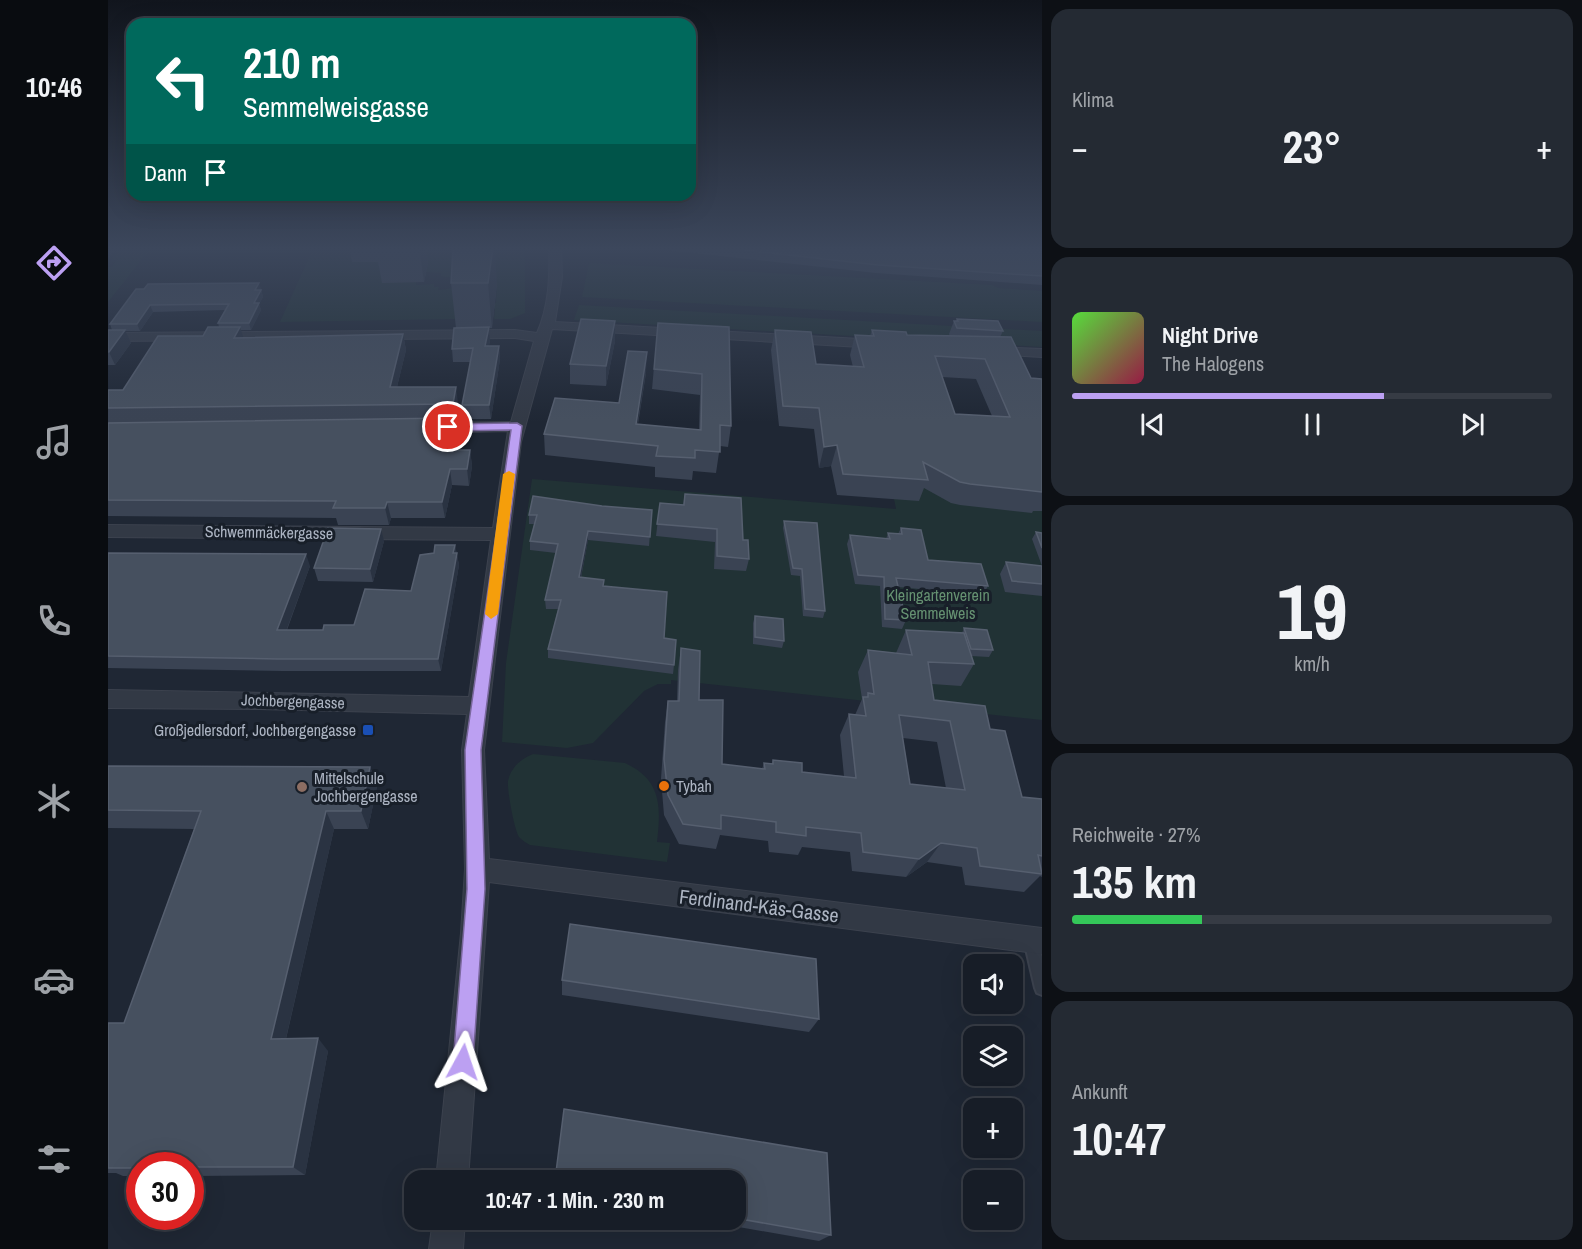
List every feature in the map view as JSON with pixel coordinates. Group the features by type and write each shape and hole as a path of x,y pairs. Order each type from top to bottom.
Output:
{"street":[{"path":"453,1170 474,933 477,869 473,750 517,426 545,332 550,305"},
{"path":"108,337 545,332 889,345"},
{"path":"981,350 1042,353"},
{"path":"412,428 517,426"},
{"name":"Schwemmäckergasse","path":"108,531 502,534"},
{"name":"Jochbergengasse","path":"108,699 259,700 479,706"},
{"name":"Ferdinand-Käs-Gasse","path":"477,869 1036,940"},
{"path":"446,1249 447,1230"}],"lane":[{"path":"1036,940 1042,988"}],"green space":[{"path":"288,305 460,305 457,319 280,322"},
{"path":"493,305 525,305 525,313 510,319 494,319 495,309 492,308"},
{"path":"579,305 584,305 1042,331 1042,347 574,320"},
{"path":"734,305 1042,305 1042,322"},
{"name":"Kleingartenverein Semmelweis","path":"877,412 1042,423 1042,720 671,680 671,684 658,684 644,691 593,743 567,748 502,742 506,663 532,479 896,509"},
{"path":"533,754 625,763 637,770 652,786 656,796 659,817 657,842 670,843 667,862 530,845 519,837 515,826 508,781 517,764"}],"building":[{"path":"124,305 150,305 137,324 110,324"},
{"path":"228,305 258,305 249,323 218,323"},
{"path":"581,319 615,321 606,366 570,364"},
{"path":"957,319 998,321 1003,331 957,328 954,321 958,321"},
{"path":"658,323 729,327 731,426 720,425 720,452 695,450 695,458 656,456 658,446 544,434 555,398 619,403 628,351 647,352 636,424 701,430 702,374 654,369"},
{"path":"208,327 240,327 234,338 403,334 390,387 456,387 453,404 108,408 108,390 123,390 158,336 203,336"},
{"path":"489,327 485,346 499,346 489,405 462,405 473,348 452,349 454,328"},
{"path":"108,330 125,330 109,352 108,352"},
{"path":"775,330 811,332 816,364 864,367 855,335 874,336 872,330 906,332 907,335 1011,337 1031,378 1042,379 1042,492 960,482 923,462 928,480 843,474 837,445 824,447 819,408 783,406","holes":["935,356 985,359 1010,417 955,414"]},
{"path":"450,418 443,450 470,450 467,469 450,469 442,502 387,502 385,508 333,508 336,501 108,500 108,423"},
{"path":"685,494 741,498 743,540 748,540 749,559 717,556 717,529 657,524 660,503 684,505"},
{"path":"533,496 602,506 652,510 650,537 588,531 579,577 604,580 603,586 667,592 664,638 676,640 674,665 548,649 561,600 545,600 558,544 530,541 537,515 529,515"},
{"path":"784,521 817,523 825,611 805,609 802,569 793,568"},
{"path":"328,528 381,529 370,569 314,568"},
{"path":"901,528 921,530 928,560 981,564 988,586 896,578 906,620 885,619 884,577 858,575 850,535 890,539 888,533 902,534"},
{"path":"1036,532 1042,533 1042,548"},
{"path":"435,545 455,545 453,553 457,553 438,659 108,656 108,553 306,554 277,630 323,630 324,625 354,625 365,589 411,591 420,555 434,553"},
{"path":"1006,562 1042,566 1042,584 1012,581"},
{"path":"755,616 783,619 784,641 755,637"},
{"path":"964,628 987,630 993,650 971,649"},
{"path":"906,630 964,633 974,664 928,662 934,700 985,706 990,729 1005,731 1022,797 1042,799 1042,856 1038,855 1042,874 980,866 977,848 941,843 919,859 863,852 861,833 806,827 806,836 776,832 776,822 721,815 721,829 683,824 668,795 664,759 668,701 679,701 681,648 700,651 699,700 723,700 722,764 765,769 764,763 773,764 773,760 802,763 802,772 856,778 849,714 866,716 863,697 868,697 868,693 874,694 868,650 912,655","holes":["899,715 950,721 965,790 910,784"]},
{"path":"108,766 370,767 361,811 326,811 271,1039 318,1038 293,1167 204,1167 204,1152 126,1152 126,1168 108,1168 108,1023 124,1023 201,811 108,810"},
{"path":"570,924 816,959 819,1019 562,980"},
{"path":"564,1109 827,1153 831,1235 746,1220 746,1170 556,1170"}],"slow traffic":[{"path":"491,614 509,474"}],"place":[{"name":"Großjedlersdorf, Jochbergengasse","path":"368,730"},
{"name":"Tybah","path":"664,786"},
{"name":"Mittelschule Jochbergengasse","path":"302,787"}],"route":[{"path":"448,427 517,426 513,442 473,750 477,869 463,1062"}]}
